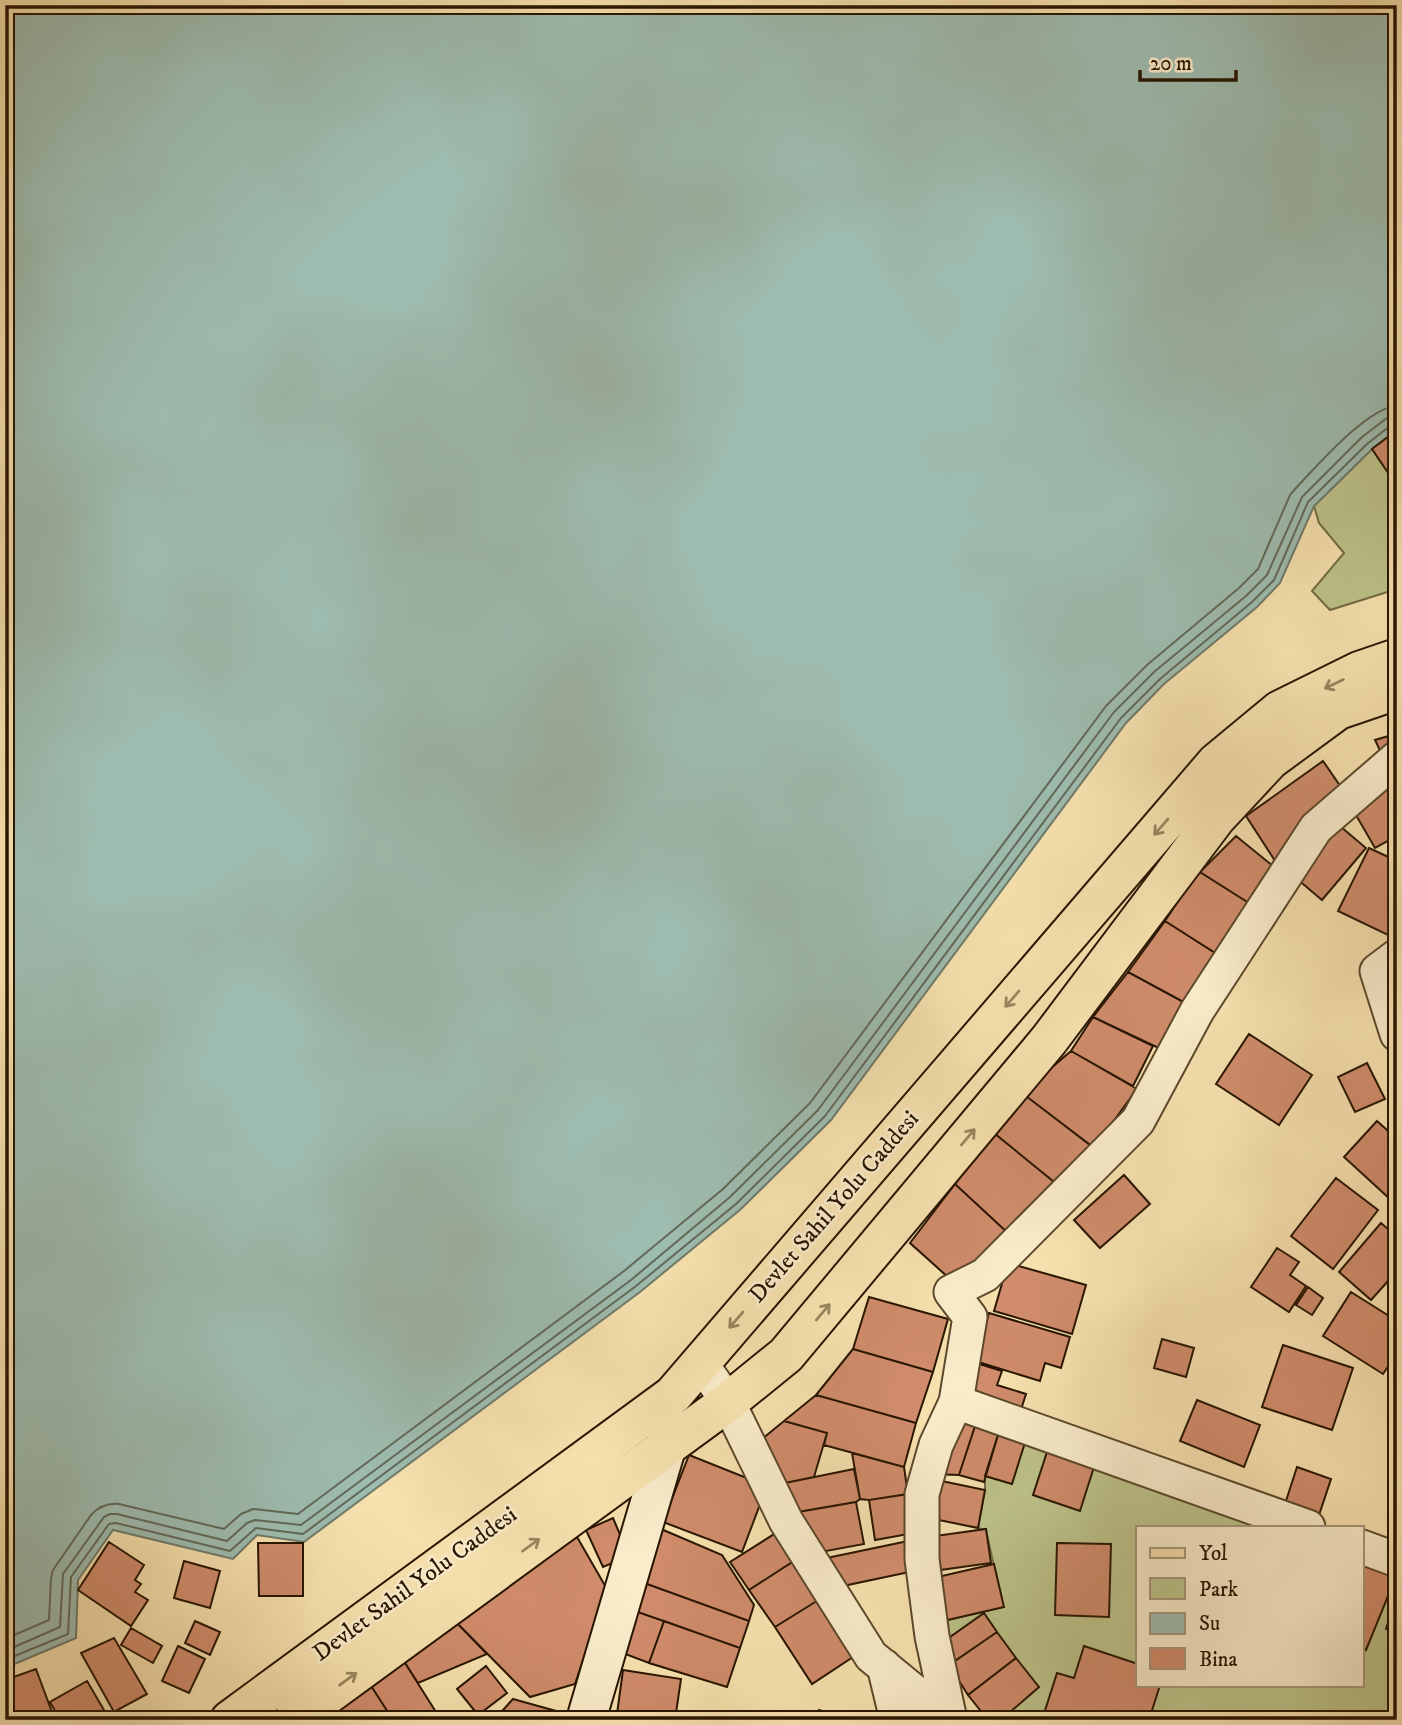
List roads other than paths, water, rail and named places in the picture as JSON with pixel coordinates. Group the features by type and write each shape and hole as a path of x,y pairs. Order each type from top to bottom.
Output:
{"main road":[{"name":"Devlet Sahil Yolu Caddesi","path":"230,1720 673,1395 1216,763 1280,710 1359,671 1397,658"},
{"name":"Devlet Sahil Yolu Caddesi","path":"293,1720 728,1402 786,1355 1049,1040 1216,818 1270,760 1338,710 1397,690"}],"street":[{"path":"950,1720 932,1636 922,1559 922,1494 936,1446 956,1402 970,1317 951,1292 985,1275 1138,1121 1197,1011 1317,828 1397,758"},
{"path":"1397,956 1377,971 1397,1034"},
{"path":"700,1362 728,1402 786,1521 872,1656 950,1720"},
{"path":"586,1720 667,1445 673,1395"},
{"path":"956,1402 1305,1526"},
{"path":"1364,1548 1397,1560"},
{"path":"884,1666 897,1720"}],"water":[{"path":"5,5 1397,5 1397,430 1372,449 1314,506 1280,583 1257,607 1164,684 1126,723 831,1120 741,1209 640,1292 304,1542 257,1535 233,1559 113,1530 78,1580 76,1638 5,1668"}]}
